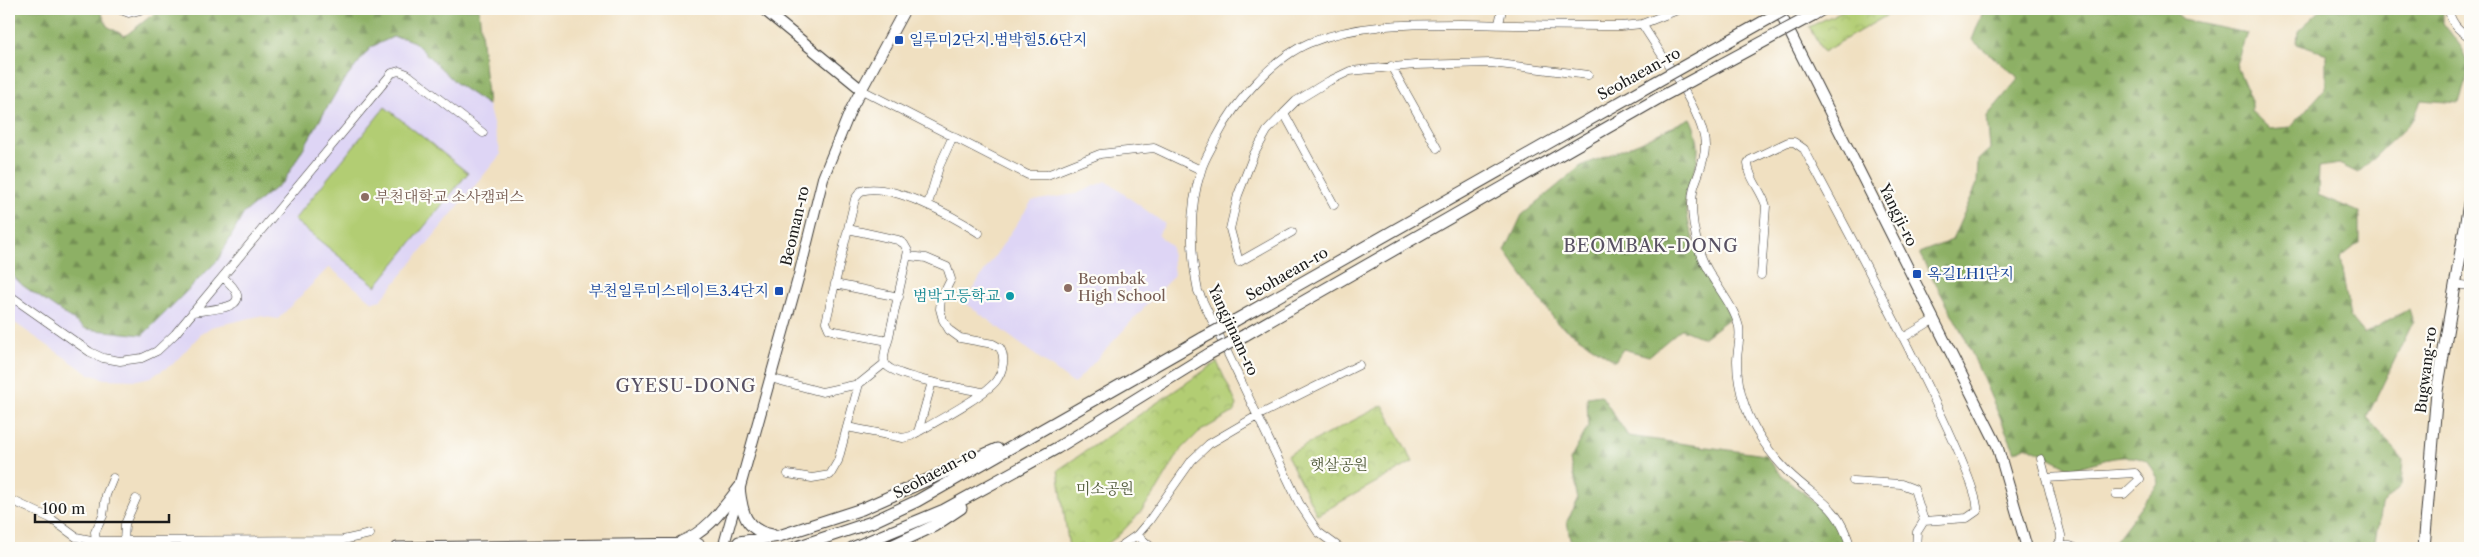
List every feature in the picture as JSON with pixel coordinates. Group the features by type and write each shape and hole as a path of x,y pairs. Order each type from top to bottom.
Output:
{"main road":[{"name":"Seohaean-ro","path":"794,548 872,522 917,501 1786,9"},
{"name":"Seohaean-ro","path":"852,548 944,510 1057,448 1209,354 1660,98 1823,9"},
{"name":"Bugwang-ro","path":"2424,548 2437,391 2470,198"},
{"path":"734,548 739,542 779,536 862,509 1046,427"},
{"path":"887,548 934,526 1057,448"},
{"path":"739,488 744,514 753,528 779,536"},
{"path":"676,544 703,530 739,488"},
{"path":"397,548 676,544 698,544 702,548"}],"street":[{"path":"118,9 129,13 144,9"},
{"path":"763,9 862,90 1028,175 1047,175 1100,154 1154,148 1201,170"},
{"name":"Beoman-ro","path":"723,548 799,275 818,193 835,145 905,9"},
{"path":"1499,24 1502,9"},
{"name":"Yangjinam-ro","path":"1340,548 1318,532 1309,519 1257,416 1198,291 1191,260 1192,217 1201,170 1223,125 1252,88 1276,64 1307,44 1344,32 1417,23 1550,26 1642,24 1680,9"},
{"name":"Yangji-ro","path":"1778,9 1997,445 2027,548"},
{"path":"2449,9 2452,21 2457,28 2470,37"},
{"path":"1642,24 1694,109 1703,133 1706,146 1694,188 1692,204 1695,230 1700,253 1736,317 1739,330 1737,361 1745,405 1753,424 1788,472 1834,511 1845,530 1851,548"},
{"path":"1292,232 1239,262 1230,229 1238,195 1254,154 1267,131 1296,101 1350,71 1391,66 1491,63 1588,75"},
{"path":"1391,66 1437,148"},
{"path":"9,295 90,352 103,358 120,361 142,358 157,351 169,341 392,73 399,71 407,74 483,133"},
{"path":"1284,113 1334,205"},
{"path":"928,204 939,167 953,136"},
{"path":"1760,275 1766,206 1763,195 1748,170 1748,164 1750,160 1788,142 1794,142 1804,149 1903,338 1957,451 1977,500 1977,511 1973,516 1924,522 1917,532 1916,548"},
{"path":"888,341 829,328 826,322 855,199 866,190 878,190 928,204 953,216 979,233"},
{"path":"770,378 822,392 859,384 885,363 888,341 908,256 904,244 898,240 848,228"},
{"path":"848,427 904,438 918,432 982,392 996,380 1001,372 1003,353 993,344 955,336 943,320 940,309 941,299 951,279 947,267 926,258 908,256"},
{"path":"193,312 229,306 235,302 238,298 237,290 223,277"},
{"path":"835,284 899,298"},
{"path":"2454,284 2470,286"},
{"path":"1903,338 1933,320"},
{"path":"885,363 901,373 932,382 982,392"},
{"path":"1118,548 1137,535 1157,512 1198,453 1222,436 1257,416 1359,365"},
{"path":"918,432 932,382"},
{"path":"788,474 812,478 830,475 838,461 859,384"},
{"path":"2041,459 2061,535 2057,547 2070,546 2075,548"},
{"path":"2046,478 2135,473 2140,479 2124,494 2116,494"},
{"path":"98,545 96,532 103,516 106,495 113,478"},
{"path":"1853,482 1908,486 1917,494 1924,522"},
{"path":"9,499 50,518 76,537 98,545 124,542 344,540 370,534"},
{"path":"124,542 125,524 136,499"},
{"path":"1137,535 1152,548"}],"shaded area":[{"name":"부천대학교 소사캠퍼스","path":"393,37 404,38 414,42 457,84 488,105 501,154 381,300 373,302 329,267 278,319 259,316 211,327 201,334 173,364 151,377 137,380 105,379 89,374 9,319 9,272 22,285 86,329 237,223 244,213 284,181 340,86 359,60 371,47"},
{"name":"Beombak High School","path":"1106,181 1165,224 1158,235 1171,246 1174,275 1074,384 964,302 1032,201 1076,194"}],"green space":[{"path":"9,9 100,9 107,26 125,36 160,9 479,9 488,105 457,84 414,42 404,38 393,37 371,47 340,86 284,181 244,213 218,260 143,335 86,329 22,285 9,272"},
{"path":"1846,9 1898,9 1823,52 1809,27"},
{"path":"1984,9 2170,9 2183,20 2247,33 2236,64 2251,99 2251,111 2270,129 2290,127 2326,88 2326,54 2297,44 2298,31 2322,9 2443,9 2443,23 2462,48 2470,67 2459,103 2421,100 2414,119 2358,173 2339,164 2319,167 2318,195 2359,212 2359,243 2340,258 2350,317 2364,334 2409,309 2413,322 2367,417 2403,460 2401,485 2381,506 2374,548 2110,548 2159,483 2151,466 2141,459 2125,457 2072,469 2027,446 2015,452 1966,340 1919,253 1952,240 1977,184 1978,160 1990,149 1987,116 2019,78 1972,40"},
{"path":"385,107 468,173 376,286 294,220"},
{"path":"1690,118 1698,141 1698,156 1685,194 1687,215 1702,260 1731,317 1703,338 1681,329 1649,356 1623,349 1615,361 1557,323 1505,251 1522,215 1581,166 1641,142"},
{"name":"미소공원","path":"1217,362 1237,405 1234,412 1199,432 1180,451 1157,490 1139,514 1118,536 1102,548 1069,548 1058,470"},
{"path":"1601,395 1628,436 1765,455 1780,474 1829,516 1842,537 1845,548 1578,548 1570,539 1567,521 1578,500 1570,460 1588,427 1587,397"},
{"name":"햇살공원","path":"1383,405 1413,462 1317,515 1287,455"}],"place":[{"name":"일루미2단지.범박힐5.6단지","path":"899,40"},
{"name":"부천대학교 소사캠퍼스","path":"365,197"},
{"name":"옥길LH1단지","path":"1917,274"},
{"name":"Beombak High School","path":"1068,288"},
{"name":"부천일루미스테이트3.4단지","path":"779,291"},
{"name":"범박고등학교","path":"1010,296"}],"district":[{"name":"BEOMBAK-DONG","path":"1651,246"},
{"name":"GYESU-DONG","path":"686,386"}]}
